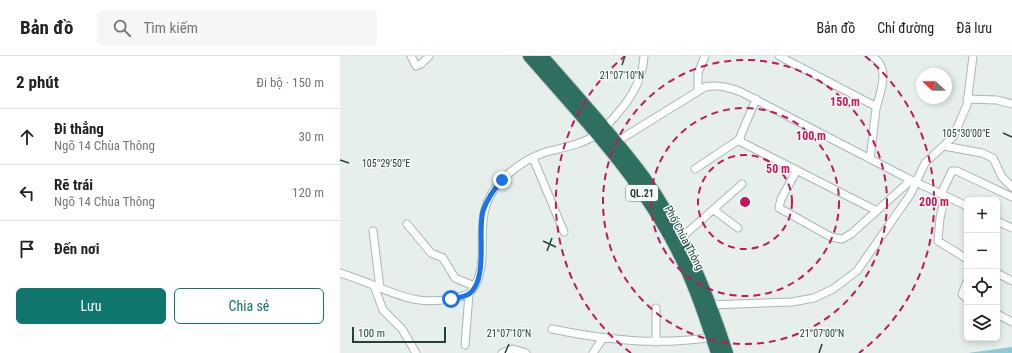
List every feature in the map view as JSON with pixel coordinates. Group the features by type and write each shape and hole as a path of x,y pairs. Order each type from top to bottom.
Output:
{"highway":[{"name":"Phố Chùa Thông","path":"529,56 601,131 616,142 644,178 676,248 707,305 712,337 717,353"},
{"name":"Phố Chùa Thông","path":"542,56 601,131 681,238 727,353"}],"street":[{"path":"411,56 416,66 421,64 430,56"},
{"path":"465,345 469,294 474,286 481,264 483,247 482,221 487,200 502,180 514,169 546,152 572,146 601,131 634,94 640,79 644,56"},
{"path":"698,91 698,72 705,56"},
{"path":"779,56 872,104 876,109"},
{"path":"870,159 876,109 883,75 880,62 872,56"},
{"path":"797,170 781,199 779,208 831,237 842,239 847,237 913,181 925,163 953,137 960,123 967,99 973,56"},
{"path":"616,142 698,91 713,85 728,87 913,181 964,205"},
{"path":"967,99 997,100 1012,104"},
{"path":"695,169 740,139 756,100"},
{"path":"740,139 745,144 877,211"},
{"path":"944,146 982,153 993,158 1002,177 1012,187"},
{"path":"534,158 564,232"},
{"path":"964,257 938,241 943,195 952,171 957,170 1012,197"},
{"path":"707,305 792,302 814,298 833,289 857,271 910,195 913,181"},
{"path":"681,238 742,184"},
{"path":"714,210 738,228"},
{"path":"1000,222 1012,228"},
{"path":"407,224 431,253 443,258 451,274 455,278 474,286"},
{"path":"373,231 377,287 383,310 402,329 416,353"},
{"path":"340,273 413,300 438,302 469,294"},
{"path":"1000,275 1012,281"},
{"path":"656,308 656,342"},
{"path":"1000,316 1012,322"},
{"path":"552,329 603,338 667,343 712,337"},
{"path":"593,353 603,338"},
{"path":"502,353 513,350 526,353"}],"water":[{"path":"1012,347 1012,353 968,353"}],"route":[{"path":"451,299 469,294 479,275 483,247 483,211 487,200 502,180"}]}
